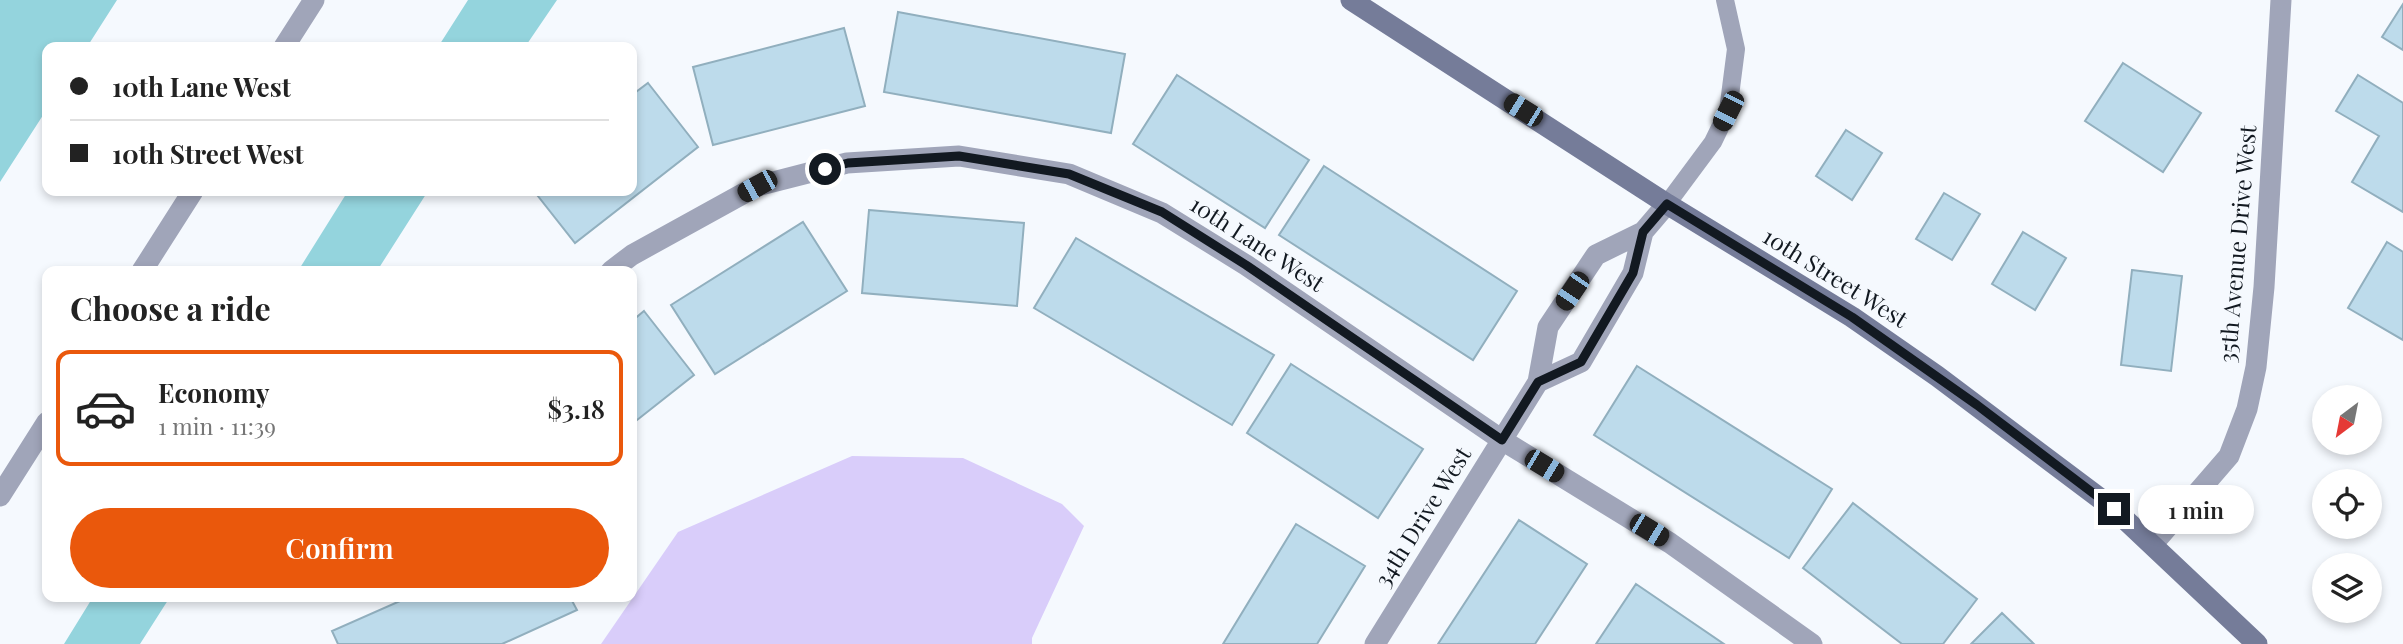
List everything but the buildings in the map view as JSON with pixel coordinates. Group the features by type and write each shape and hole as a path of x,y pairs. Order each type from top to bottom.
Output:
{"street":[{"path":"287,42 314,0"},
{"name":"10th Street West","path":"1351,0 1667,204 1852,317 1937,376 2114,509 2257,644"},
{"name":"35th Avenue Drive West","path":"2153,544 2229,456 2247,409 2256,367 2264,287 2281,0"},
{"name":"10th Lane West","path":"618,266 632,255 757,186 848,163 959,156 1069,174 1162,212 1246,265 1502,440 1670,543 1812,644"},
{"path":"145,266 190,196"},
{"name":"34th Drive West","path":"1375,644 1538,382 1548,327 1596,255 1643,232 1667,204"},
{"name":"34th Drive West","path":"1538,382 1581,362 1633,273 1643,232"},
{"path":"0,496 42,430"}],"lane":[{"path":"1667,204 1713,142 1728,111 1736,49 1725,0"}],"shaded area":[{"path":"852,456 963,458 1062,504 1084,526 1032,638 1032,644 601,644 630,602 637,602 637,592 678,532"}],"water":[{"path":"0,0 117,0 90,42 42,42 42,117 0,182"},
{"path":"468,0 557,0 528,42 441,42"},
{"path":"345,196 425,196 380,266 301,266"},
{"path":"90,602 167,602 140,644 64,644"}],"route":[{"path":"825,169 848,163 959,156 1069,174 1162,212 1246,265 1502,440 1538,382 1581,362 1633,273 1643,232 1667,204 1852,317 1977,405 2114,509"}]}
